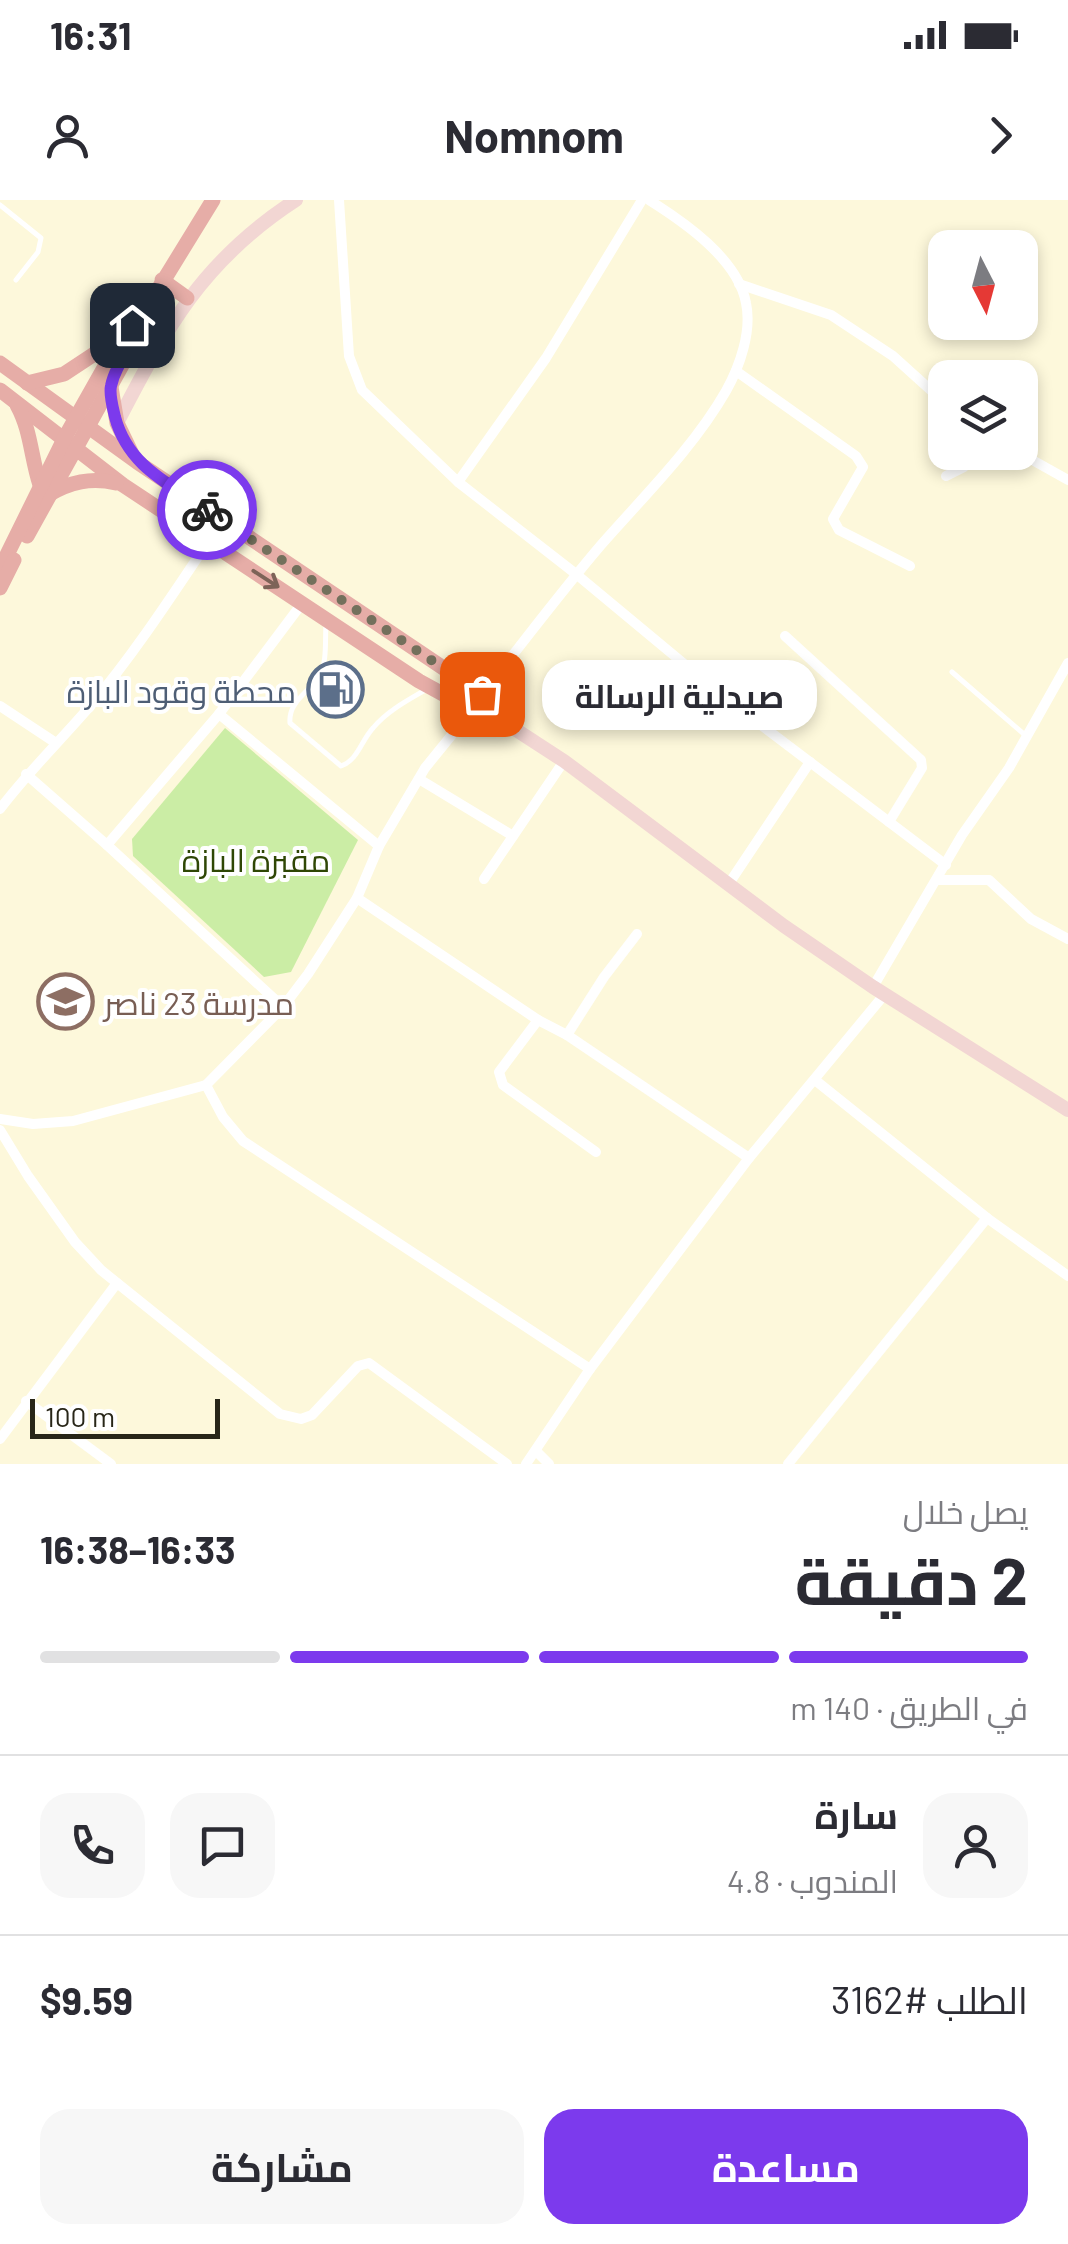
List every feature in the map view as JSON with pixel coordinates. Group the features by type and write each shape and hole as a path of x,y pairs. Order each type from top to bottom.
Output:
{"main road":[{"path":"81,422 111,385 162,280 213,200"},
{"path":"117,424 187,298 223,256 296,200"},
{"path":"162,280 187,298"},
{"path":"26,383 64,374 123,336 144,314"},
{"path":"0,588 44,490 123,336"},
{"path":"0,363 318,585 478,704 564,761 784,926 878,991 1068,1110"},
{"path":"111,385 117,424 138,462"},
{"path":"0,390 123,485 430,688 478,704"},
{"path":"15,402 28,430 32,462 44,490"},
{"path":"0,568 5,546 44,490 92,480 123,485"},
{"path":"303,602 318,585"}],"street":[{"path":"339,200 349,356 362,390 458,482 724,697 946,865"},
{"path":"0,1120 33,1124 73,1121 206,1085 284,1007 357,898 379,846 446,739 478,704 576,574 684,450 724,394 736,371 747,324 746,301 739,284 706,240 645,200 546,358 458,482"},
{"path":"739,284 831,315 893,356 928,388"},
{"path":"736,371 856,456 864,468 834,519 839,530 910,566"},
{"path":"1038,463 1068,480"},
{"path":"946,476 958,470"},
{"path":"0,809 138,645 208,542"},
{"path":"107,845 219,714 303,602"},
{"path":"785,636 921,760 922,768 889,822"},
{"path":"526,1464 590,1369 749,1158 815,1080 878,991 946,865 1027,737 1068,663"},
{"path":"0,706 56,743"},
{"path":"219,714 379,846"},
{"path":"484,879 564,761"},
{"path":"730,882 810,762"},
{"path":"26,774 284,1007"},
{"path":"419,778 514,836"},
{"path":"938,880 989,880 1031,919 1068,939"},
{"path":"357,898 446,962 568,1036 749,1158"},
{"path":"568,1036 604,977 637,934"},
{"path":"538,1020 504,1063 500,1078 510,1091 596,1152"},
{"path":"815,1080 987,1218 1068,1276"},
{"path":"206,1085 223,1117 243,1141 263,1156 590,1369"},
{"path":"0,1130 76,1242 117,1284 280,1414 302,1420 312,1416 358,1366 369,1363 507,1464"},
{"path":"788,1464 987,1218"},
{"path":"0,1439 117,1284"},
{"path":"26,1401 112,1464"},
{"path":"536,1451 549,1464"}],"lane":[{"path":"0,205 42,238 38,252 16,280"},
{"path":"326,618 322,673 289,714 290,723 332,761 341,766 350,762 372,729 394,709 430,688"},
{"path":"952,672 1027,737"}],"green space":[{"name":"مقبرة البازة","path":"225,728 358,840 291,972 264,977 133,856 132,839"}],"way so far":[{"path":"207,510 482,694"}],"place":[{"name":"محطة وقود البازة","path":"335,690"},
{"name":"صيدلية الرسالة","path":"482,694"},
{"name":"مدرسة 23 ناصر","path":"65,1002"}],"route":[{"path":"132,325 144,314 140,330 111,385 122,437 138,462 207,510"}]}
